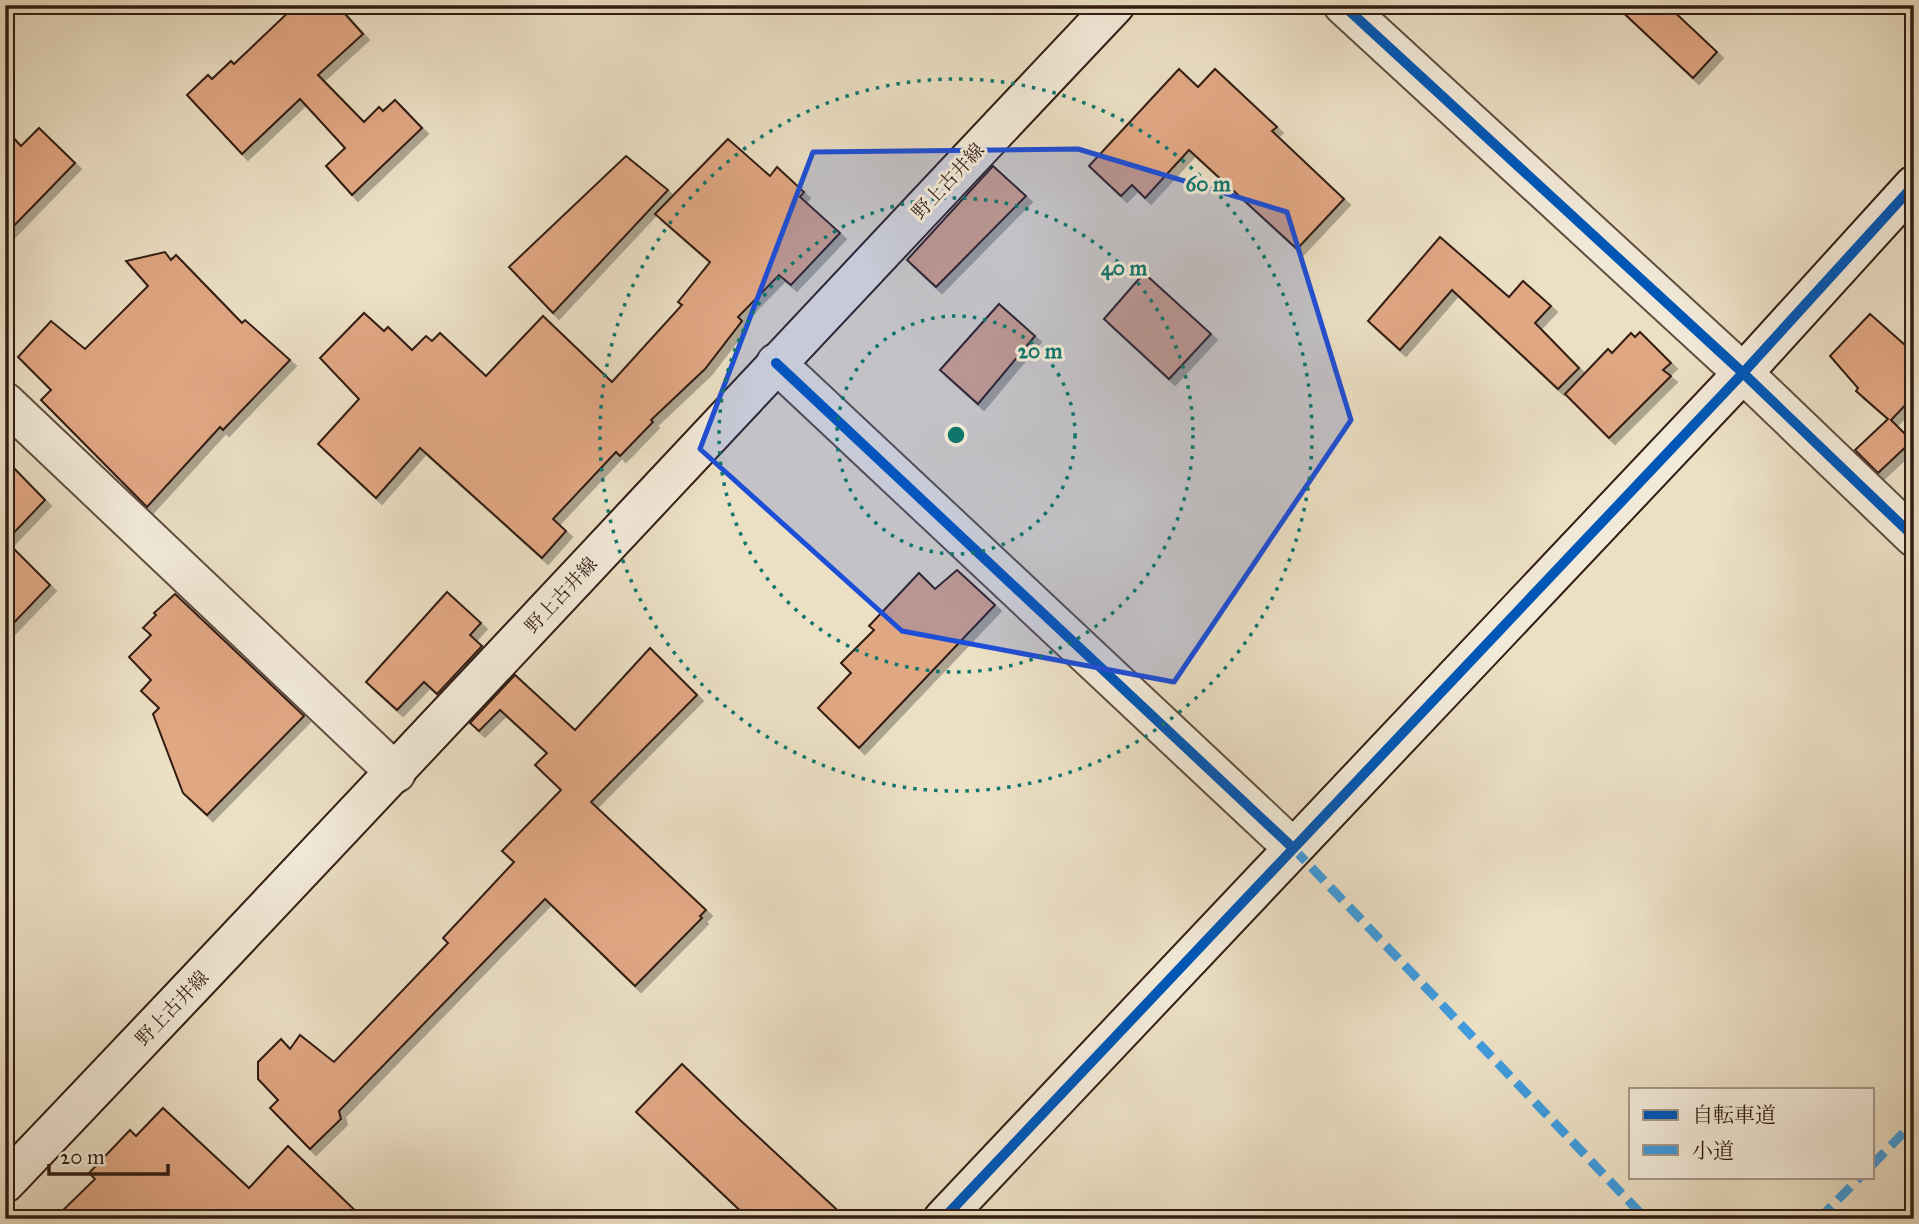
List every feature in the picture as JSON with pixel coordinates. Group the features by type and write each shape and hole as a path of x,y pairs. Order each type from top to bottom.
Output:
{"street":[{"name":"野上古井線","path":"5,1183 396,773 776,363 1115,5"},
{"path":"1343,5 1743,373 1914,537"},
{"path":"943,1219 1743,373 1914,185"},
{"path":"776,363 1293,848"},
{"path":"5,402 396,773"}],"highlighted area":[{"path":"1078,149 1287,212 1351,420 1174,682 902,631 700,449 813,152"}],"building":[{"path":"296,5 337,5 363,34 318,75 364,122 379,107 383,111 395,100 422,128 352,195 326,166 345,148 300,99 242,154 187,95 208,75 212,79 231,61 234,64"},
{"path":"1615,5 1667,5 1717,52 1693,78"},
{"path":"1179,69 1198,87 1215,69 1277,127 1272,131 1344,199 1297,249 1189,150 1145,198 1132,185 1121,196 1089,166"},
{"path":"39,128 75,163 5,235 5,129 21,146"},
{"path":"728,139 770,176 777,167 804,192 800,197 840,233 791,285 779,275 738,317 742,321 705,369 651,420 653,422 620,456 616,452 553,519 566,531 542,558 420,448 376,498 318,444 359,399 320,358 364,313 384,331 388,327 412,350 426,336 432,341 440,333 486,376 543,316 612,382 682,305 678,302 710,262 655,214"},
{"path":"626,156 668,190 553,313 509,267"},
{"path":"993,166 1026,196 936,287 907,260"},
{"path":"1440,237 1509,297 1523,281 1551,306 1535,323 1579,368 1558,389 1452,290 1400,350 1368,321"},
{"path":"165,252 171,260 176,255 242,323 245,320 290,360 223,430 220,427 147,507 41,400 51,390 18,357 51,321 85,349 148,286 126,261"},
{"path":"1144,273 1211,334 1169,379 1104,319"},
{"path":"999,304 1035,336 978,404 940,370"},
{"path":"1870,314 1914,353 1914,396 1891,420 1912,441 1878,473 1855,450 1888,419 1856,391 1858,388 1830,356"},
{"path":"1640,332 1671,363 1663,370 1671,376 1609,438 1565,394 1608,349 1612,353 1631,333 1635,337"},
{"path":"5,459 45,500 6,541 50,585 5,632"},
{"path":"957,570 995,605 859,748 818,708 851,673 841,663 874,630 869,626 919,573 935,589"},
{"path":"447,592 481,623 470,635 482,646 437,694 424,682 397,710 366,682"},
{"path":"175,594 304,716 207,815 183,793 153,714 159,708 141,691 151,680 129,657 151,635 143,628 156,615 154,613"},
{"path":"650,648 697,695 591,802 706,910 700,916 702,918 635,986 545,899 339,1111 341,1119 310,1149 270,1108 278,1100 258,1079 258,1062 281,1039 290,1049 300,1035 334,1062 448,943 443,938 514,862 502,851 561,790 535,765 547,753 500,710 479,731 470,723 515,675 575,730"},
{"path":"682,1064 847,1219 749,1219 636,1112"},
{"path":"163,1108 249,1188 288,1146 364,1219 54,1219 95,1179 89,1173 130,1130 136,1136"}],"marked path":[{"path":"1293,848 1646,1219"},
{"path":"1874,1163 1914,1122"},
{"path":"1819,1219 1859,1178"}],"cycle path":[{"path":"1343,5 1743,373 1914,537"},
{"path":"943,1219 1743,373 1914,185"},
{"path":"776,363 1293,848"}]}
